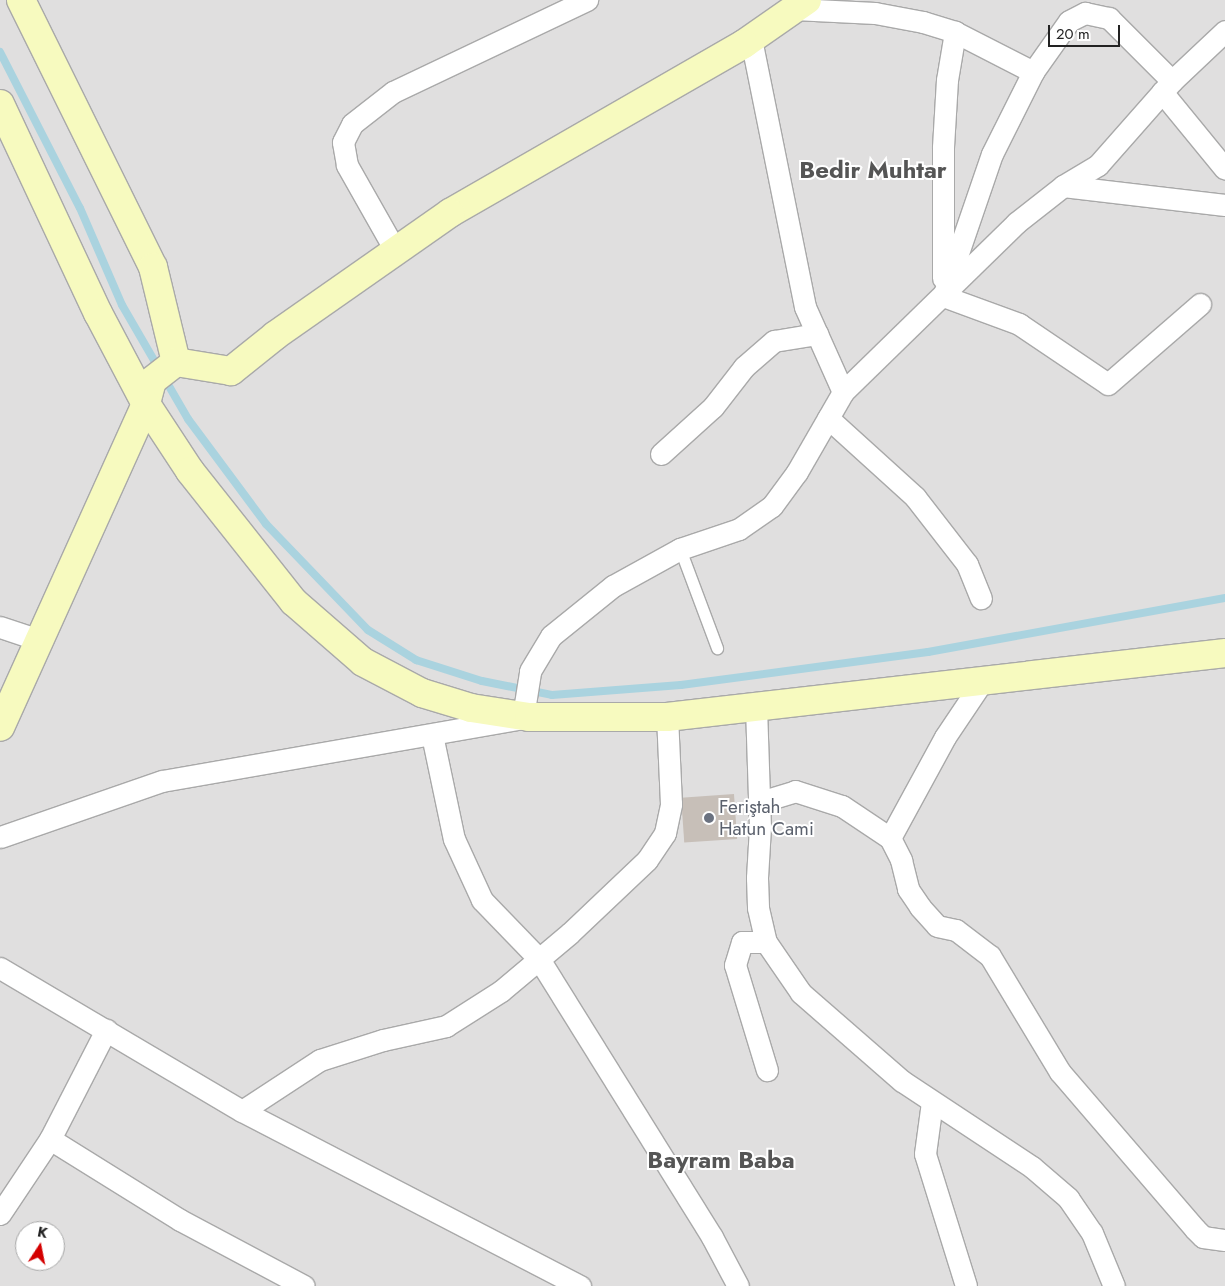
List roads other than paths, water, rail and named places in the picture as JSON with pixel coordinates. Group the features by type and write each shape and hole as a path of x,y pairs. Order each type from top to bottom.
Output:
{"street":[{"path":"22,0 153,267 176,362"},
{"path":"395,250 347,165 343,142 352,124 393,92 587,0"},
{"path":"176,362 231,370 395,250 450,213 751,39 801,4 875,13 955,32 1033,72"},
{"path":"944,296 992,154 1033,72 1069,21 1085,14 1109,18 1167,87 1225,169"},
{"path":"527,711 530,671 551,636 613,586 680,549 739,529 772,506 797,472 843,392 944,296 1016,223 1063,186 1098,165 1167,87 1225,31"},
{"path":"944,296 943,147 946,80 955,32"},
{"path":"751,39 805,307 843,392"},
{"path":"0,104 98,313 149,392 190,471 294,602 363,662 422,693 472,708 667,717 1225,653"},
{"path":"1063,186 1225,205"},
{"path":"944,296 1019,324 1108,384 1200,304"},
{"path":"661,454 713,406 744,367 774,341 817,334"},
{"path":"0,727 149,392 176,362"},
{"path":"828,418 915,497 967,564 981,598"},
{"path":"0,627 39,640"},
{"path":"890,838 945,737 982,682"},
{"path":"756,707 760,802 757,878 758,908 766,942 801,993 902,1082 1032,1167 1068,1198 1092,1233 1114,1286"},
{"path":"0,837 162,781 432,735 527,711"},
{"path":"242,1111 320,1060 383,1040 446,1026 501,991 539,959 647,860 665,833 671,804 667,717"},
{"path":"432,735 454,839 482,900 539,959 707,1229 738,1286"},
{"path":"760,802 795,791 842,806 890,838 902,860 908,890 920,907 937,926 956,930 990,956 1060,1072 1195,1229 1203,1237 1225,1240"},
{"path":"766,942 742,942 735,965 766,1070"},
{"path":"0,968 242,1111 580,1286"},
{"path":"0,1214 50,1139 106,1030"},
{"path":"932,1102 925,1154 966,1286"},
{"path":"50,1139 180,1220 304,1286"}],"lane":[{"path":"680,549 717,648"}],"waterway":[{"path":"0,52 80,208 122,305 188,419 266,524 368,630 416,660 482,681 552,695 681,685 928,652 1225,598"}],"place":[{"name":"Feriştah Hatun Cami","path":"709,818"}],"district":[{"name":"Bedir Muhtar","path":"873,170"},
{"name":"Bayram Baba","path":"721,1160"}]}
